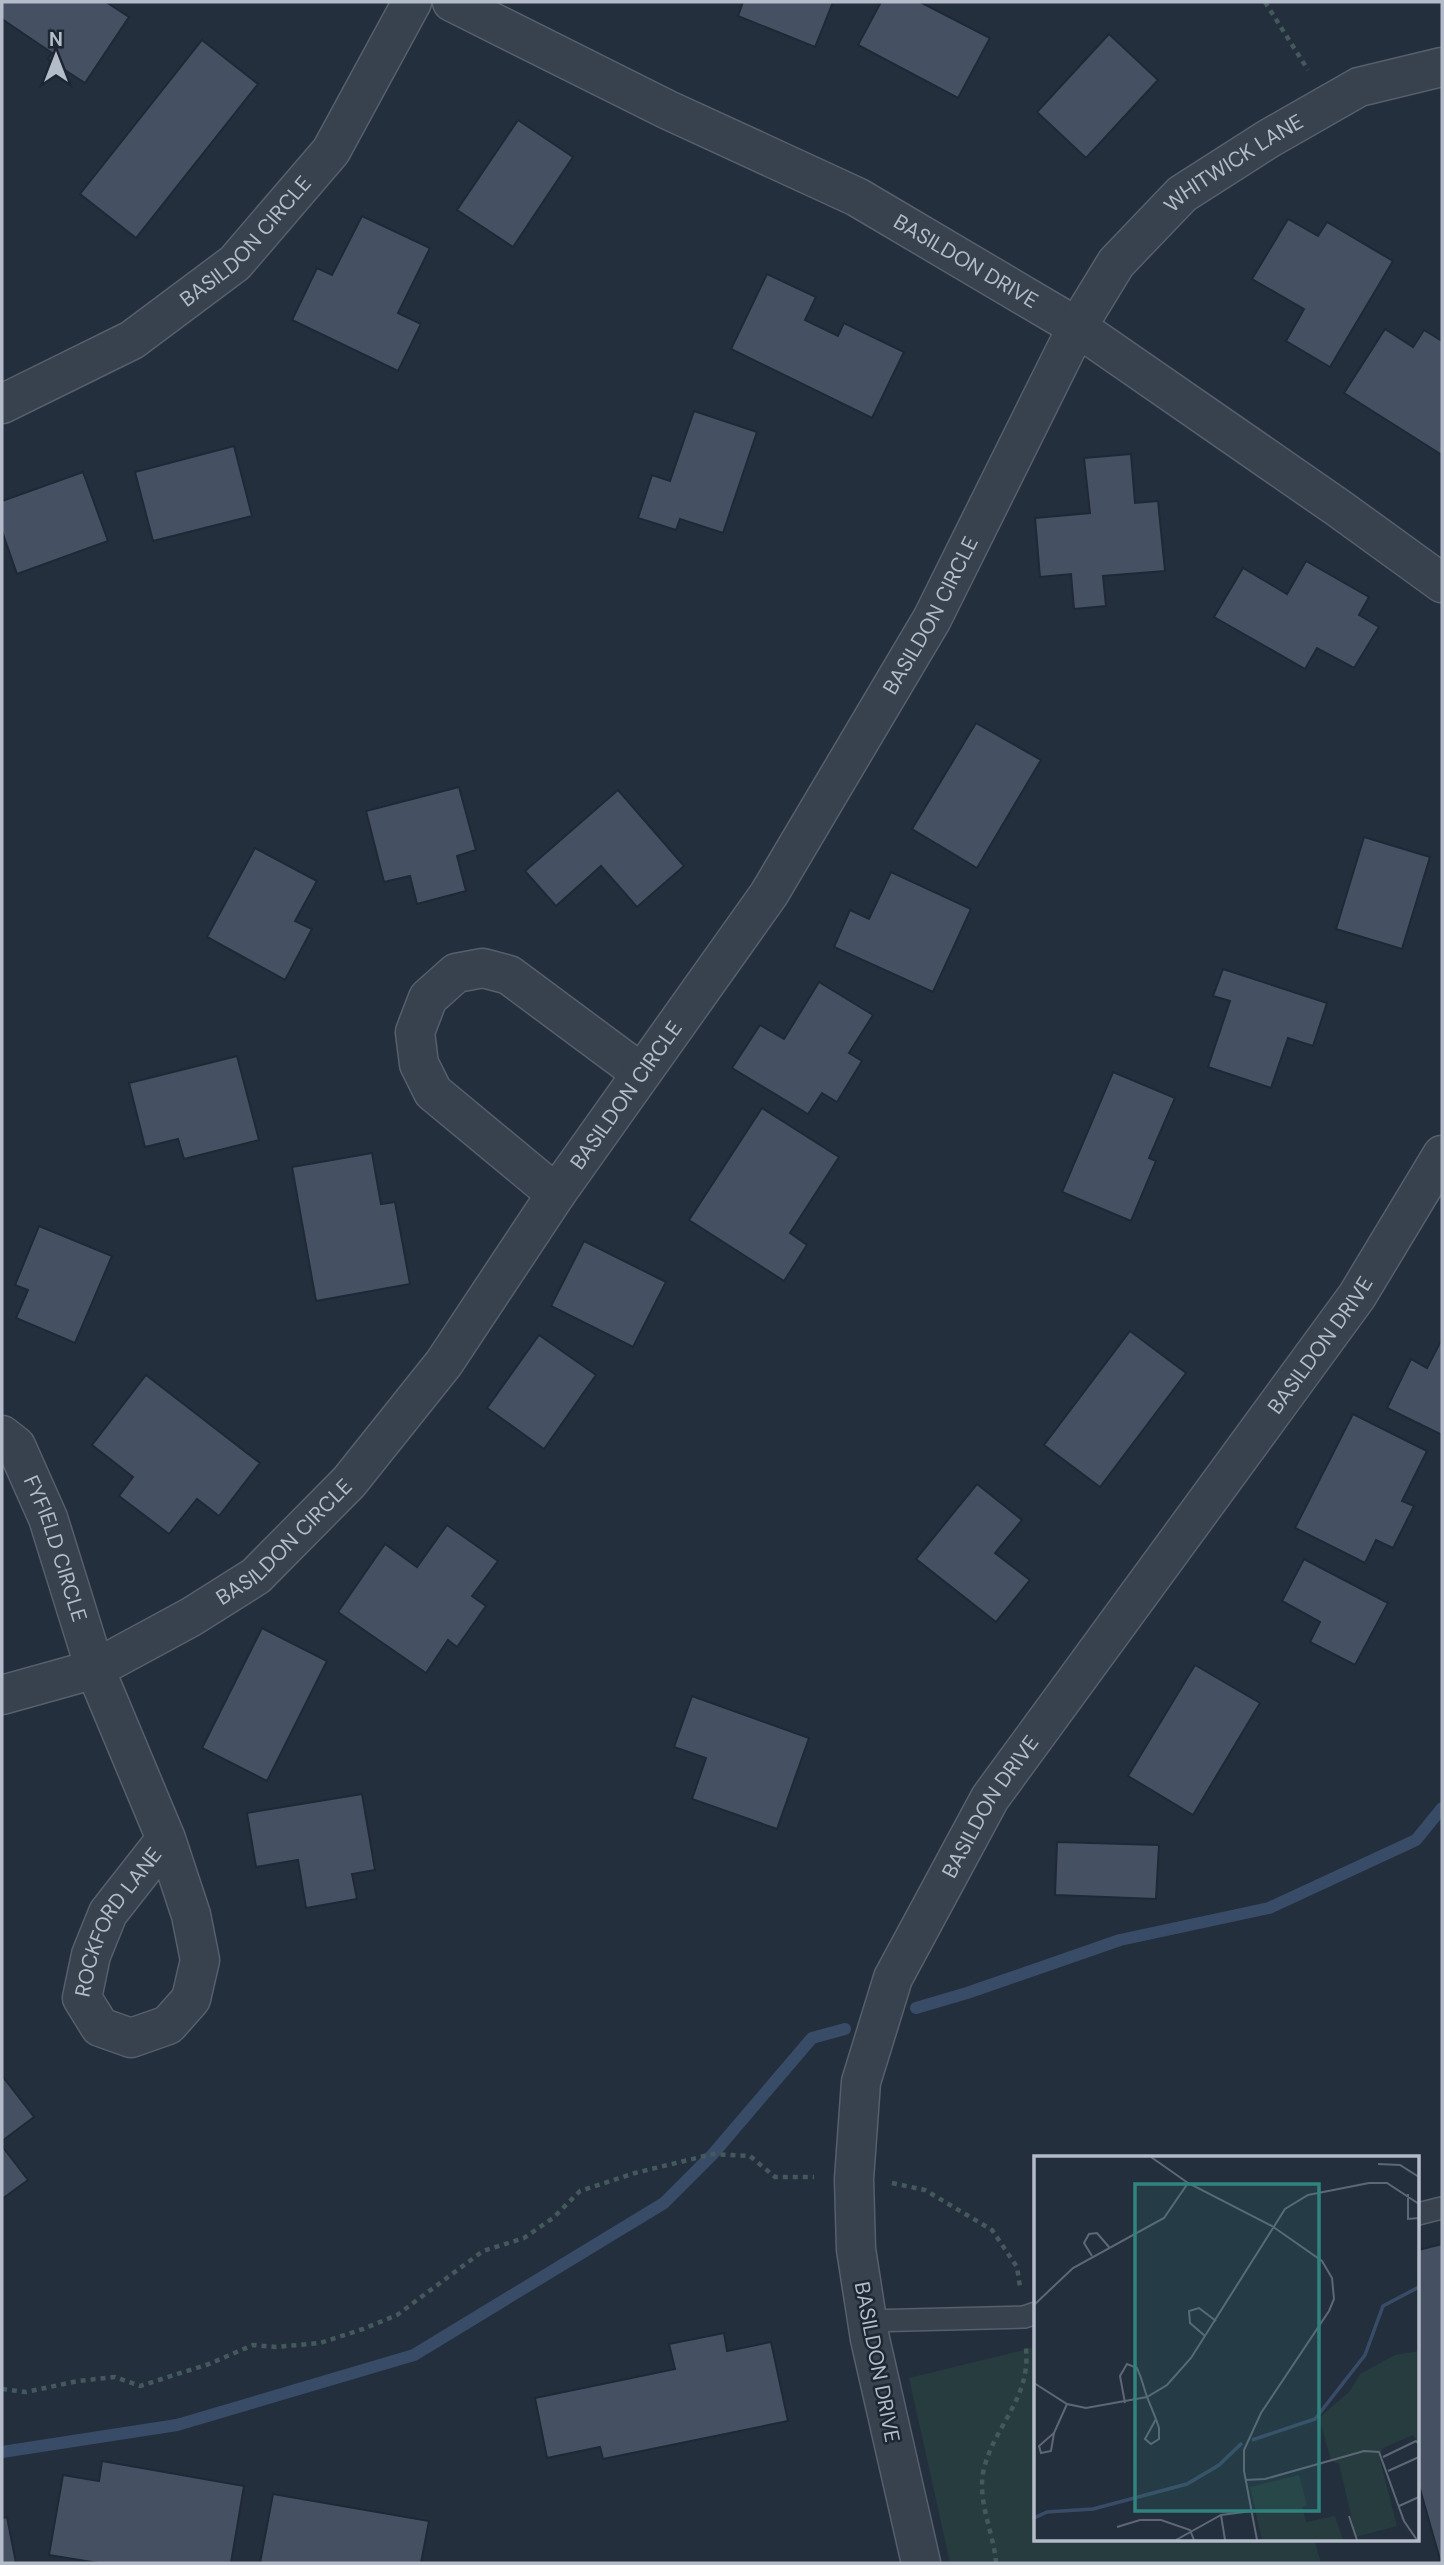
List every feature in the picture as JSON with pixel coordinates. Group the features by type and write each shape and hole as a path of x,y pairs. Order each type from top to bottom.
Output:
{"street":[{"name":"BASILDON CIRCLE","path":"2,404 132,340 235,262 331,150 412,2"},
{"name":"BASILDON DRIVE","path":"452,2 668,110 857,197 1077,327 1338,507 1442,583"},
{"name":"WHITWICK LANE","path":"1077,327 1116,263 1182,194 1268,139 1359,88 1442,67"},
{"name":"BASILDON CIRCLE","path":"2,1695 95,1669 191,1617 256,1576 349,1482 444,1363 556,1194 769,894 925,631 1077,327"},
{"path":"556,1194 433,1092 419,1064 415,1032 428,998 456,973 483,968 509,975 641,1073"},
{"name":"BASILDON DRIVE","path":"920,2563 867,2320 856,2249 854,2179 861,2082 893,1979 990,1798 1357,1296 1442,1155"},
{"name":"FYFIELD CIRCLE","path":"2,1435 16,1446 48,1518 95,1669"},
{"name":"ROCKFORD LANE","path":"95,1669 166,1839 191,1915 200,1960 191,1999 167,2025 131,2038 100,2027 82,1998 91,1955 108,1913 166,1839"}],"lane":[{"path":"1420,2213 1442,2207"},
{"path":"867,2320 1034,2314"}],"path":[{"path":"2,2389 26,2392 78,2381 115,2377 140,2386 209,2364 253,2345 276,2347 320,2343 363,2329 397,2315 483,2252 524,2238 553,2218 580,2191 635,2173 713,2154 750,2156 775,2177 816,2177"},
{"path":"889,2182 925,2190 992,2230 1017,2267 1021,2294"},
{"path":"996,2563 995,2543 984,2511 983,2474 997,2435 1021,2392 1027,2362 1025,2339"}],"green space":[{"path":"1034,2347 1034,2540 1314,2540 1321,2563 950,2563 909,2378"}],"building":[{"path":"2,2 106,2 129,17 85,83 48,59 52,53 2,19"},
{"path":"743,2 833,2 815,47 738,16"},
{"path":"881,2 920,2 990,38 958,98 858,45"},
{"path":"1109,34 1158,80 1086,158 1037,112"},
{"path":"202,40 258,84 136,238 80,194"},
{"path":"518,120 573,157 513,247 457,210"},
{"path":"362,216 430,248 398,313 421,324 398,371 292,320 317,268 332,275"},
{"path":"1288,219 1318,236 1327,222 1393,261 1330,367 1286,341 1304,309 1252,279"},
{"path":"767,274 816,297 805,320 838,336 844,323 904,352 872,418 731,349"},
{"path":"1385,329 1413,347 1424,330 1442,341 1442,455 1344,393"},
{"path":"694,411 757,432 723,533 680,519 676,530 638,518 652,475 670,481"},
{"path":"234,446 252,516 153,541 135,472"},
{"path":"1131,454 1135,503 1158,501 1165,571 1103,576 1106,606 1074,609 1071,574 1040,577 1035,518 1090,513 1084,458"},
{"path":"83,472 108,541 17,574 2,531 2,501"},
{"path":"1306,561 1369,597 1359,615 1379,627 1354,668 1317,648 1305,669 1214,617 1243,568 1287,594"},
{"path":"976,723 1041,760 977,868 912,829"},
{"path":"459,787 476,850 457,856 466,891 417,904 410,876 384,882 366,811"},
{"path":"618,790 684,866 637,907 601,866 556,906 525,871"},
{"path":"1364,837 1430,857 1402,949 1336,929"},
{"path":"255,848 317,881 295,921 312,929 285,980 207,937"},
{"path":"891,872 971,909 933,992 834,947 850,910 869,919"},
{"path":"1223,969 1327,1003 1313,1046 1288,1038 1271,1088 1208,1067 1230,1001 1213,996"},
{"path":"819,982 873,1015 849,1053 862,1061 837,1102 822,1093 808,1114 732,1068 760,1025 784,1039"},
{"path":"237,1056 259,1140 184,1159 178,1139 145,1147 129,1083"},
{"path":"1113,1072 1175,1098 1149,1158 1156,1161 1131,1221 1062,1192"},
{"path":"762,1108 839,1157 790,1233 807,1245 784,1281 689,1220"},
{"path":"372,1153 381,1204 395,1202 410,1284 316,1301 292,1167"},
{"path":"39,1226 112,1256 75,1343 16,1318 28,1290 15,1285"},
{"path":"584,1241 666,1282 633,1347 551,1306"},
{"path":"1130,1331 1186,1373 1100,1487 1044,1445"},
{"path":"539,1335 596,1375 544,1449 487,1408"},
{"path":"1442,1339 1442,1435 1387,1408 1411,1359 1427,1368"},
{"path":"146,1375 260,1463 219,1516 197,1499 169,1534 119,1496 133,1477 92,1445"},
{"path":"1353,1414 1427,1451 1402,1501 1414,1506 1393,1548 1376,1540 1365,1563 1295,1528"},
{"path":"977,1484 1022,1520 995,1553 1030,1580 996,1622 916,1559"},
{"path":"447,1525 498,1561 472,1596 486,1606 457,1647 448,1640 426,1673 338,1612 385,1544 417,1567"},
{"path":"1304,1559 1388,1603 1355,1665 1310,1642 1320,1622 1282,1601"},
{"path":"262,1628 327,1661 267,1781 202,1748"},
{"path":"1195,1665 1260,1703 1193,1815 1128,1776"},
{"path":"692,1696 809,1738 777,1829 692,1799 706,1758 674,1747"},
{"path":"362,1794 375,1870 352,1874 357,1899 306,1908 298,1860 256,1867 247,1813"},
{"path":"1057,1842 1159,1845 1156,1899 1055,1895"},
{"path":"2,2078 34,2117 2,2141"},
{"path":"2,2146 28,2180 2,2199"},
{"path":"1442,2244 1442,2563 1420,2489 1420,2250"},
{"path":"724,2333 727,2351 771,2342 788,2421 603,2459 600,2447 547,2458 535,2398 675,2369 669,2344"},
{"path":"102,2461 244,2486 231,2563 98,2563 49,2555 63,2475 99,2481"},
{"path":"273,2494 429,2521 421,2563 260,2563"},
{"path":"7,2517 16,2563 2,2563 2,2518"}],"waterway":[{"path":"916,2008 1120,1940 1269,1908 1416,1840 1442,1808"},
{"path":"2,2452 177,2425 414,2355 664,2203 713,2154 812,2038 845,2029"}]}
